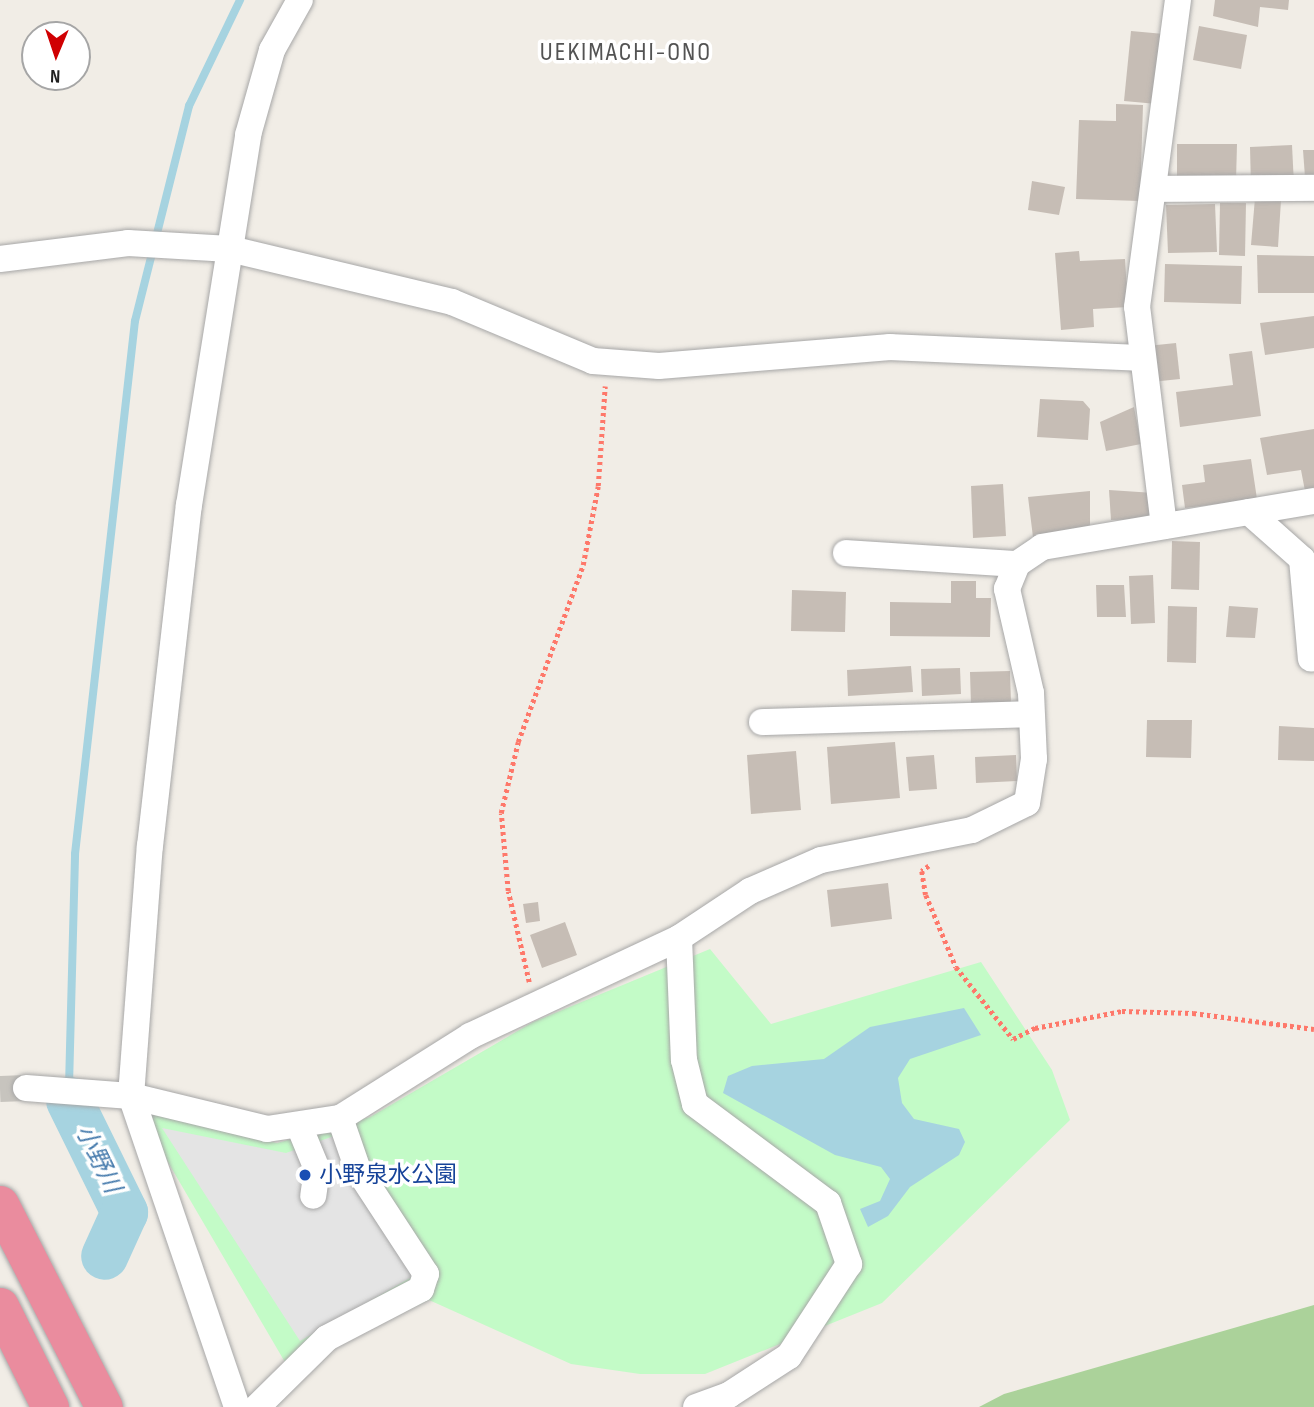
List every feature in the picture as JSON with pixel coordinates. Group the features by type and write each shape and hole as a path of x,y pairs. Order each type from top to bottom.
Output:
{"highway":[{"path":"0,1204 104,1407"},
{"path":"0,1307 50,1407"}],"street":[{"path":"237,1407 131,1096 150,846 189,505 230,249 265,74 300,0"},
{"path":"1164,526 1138,358 1137,307 1155,189 1178,0"},
{"path":"1155,189 1314,188"},
{"path":"0,259 128,243 230,249 452,302 607,362 659,366 890,347 1138,358"},
{"path":"26,1088 131,1096 267,1129 300,1128 341,1118 534,1003 679,938 750,891 821,860 972,830 1027,803 1031,714 1009,619 1007,589 1017,564 1042,547 1314,500"},
{"path":"1250,512 1302,559 1311,659"},
{"path":"846,553 1017,564"},
{"path":"762,722 1031,714"},
{"path":"679,938 684,1060 695,1104 786,1165 828,1203 849,1264 789,1356 729,1395 696,1407"},
{"path":"257,1407 327,1338 421,1289 426,1273 358,1170 341,1118"},
{"path":"300,1128 317,1168 313,1196"}],"path":[{"path":"534,1003 508,891 501,813 518,742 583,565 598,486 607,362"},
{"path":"936,860 922,870 924,883 956,967 1013,1039 1035,1028 1122,1011 1193,1013 1314,1030"}],"green space":[{"path":"710,949 771,1024 981,962 1052,1070 1070,1120 882,1303 705,1374 640,1374 571,1364 429,1300 289,1369 138,1111 277,1143 370,1117 533,1022"},
{"path":"1314,1305 1314,1407 979,1407 1004,1394"}],"shaded area":[{"path":"162,1128 286,1153 334,1136 415,1275 300,1341"}],"water":[{"path":"964,1008 981,1035 910,1059 898,1078 902,1103 914,1119 959,1129 965,1142 959,1155 910,1187 888,1216 868,1227 860,1209 880,1201 890,1179 881,1167 835,1155 723,1093 728,1076 752,1066 824,1059 870,1027"}],"building":[{"path":"1215,0 1289,0 1288,10 1260,7 1258,27 1213,16"},
{"path":"1199,26 1247,35 1241,69 1193,60"},
{"path":"1131,31 1164,34 1157,104 1124,101"},
{"path":"1116,104 1143,105 1140,201 1076,199 1079,120 1116,121"},
{"path":"1177,144 1237,144 1236,181 1177,181"},
{"path":"1292,145 1294,185 1251,187 1250,147"},
{"path":"1303,150 1314,150 1314,177 1305,177"},
{"path":"1032,181 1065,187 1059,215 1028,210"},
{"path":"1255,198 1281,200 1278,247 1251,245"},
{"path":"1220,203 1246,203 1245,256 1219,255"},
{"path":"1215,204 1217,252 1168,253 1166,205"},
{"path":"1079,251 1080,261 1125,259 1128,307 1093,309 1094,327 1061,330 1055,253"},
{"path":"1257,255 1314,256 1314,293 1258,293"},
{"path":"1165,264 1242,266 1241,304 1164,302"},
{"path":"1314,316 1314,348 1265,355 1260,323"},
{"path":"1176,343 1180,379 1151,382 1147,346"},
{"path":"1252,351 1261,416 1180,427 1176,392 1233,385 1229,354"},
{"path":"1040,399 1083,401 1090,409 1088,440 1037,437"},
{"path":"1134,407 1141,444 1106,451 1100,422"},
{"path":"1314,429 1314,489 1305,491 1301,470 1267,475 1260,438"},
{"path":"1251,459 1257,499 1185,508 1182,485 1205,482 1203,465"},
{"path":"1003,484 1006,536 973,538 971,486"},
{"path":"1109,490 1154,493 1151,519 1111,520"},
{"path":"1090,491 1090,527 1033,537 1028,497"},
{"path":"1172,541 1200,542 1199,590 1171,589"},
{"path":"1153,575 1155,623 1131,624 1129,576"},
{"path":"951,581 976,581 976,598 991,598 990,637 890,636 890,602 951,603"},
{"path":"1096,585 1124,585 1126,617 1097,617"},
{"path":"792,590 846,592 845,632 791,631"},
{"path":"1168,606 1197,607 1196,663 1167,662"},
{"path":"1229,606 1258,608 1255,638 1226,637"},
{"path":"911,666 913,692 848,696 847,670"},
{"path":"960,668 961,694 922,696 921,669"},
{"path":"1010,671 1011,704 971,705 970,672"},
{"path":"1147,720 1192,720 1191,758 1146,757"},
{"path":"1279,726 1314,728 1314,761 1278,760"},
{"path":"895,742 900,798 831,804 827,747"},
{"path":"796,751 801,810 751,814 747,755"},
{"path":"934,755 937,789 909,791 906,757"},
{"path":"1016,755 1017,781 976,783 975,757"},
{"path":"888,883 892,919 831,927 827,890"},
{"path":"538,902 540,921 526,923 523,904"},
{"path":"565,922 577,955 542,968 530,935"}],"waterway":[{"path":"69,1086 75,854 135,321 189,106 240,0"},
{"name":"小野川","path":"69,1100 124,1212 104,1256"}],"tunnel":[{"path":"0,1089 26,1088"}],"place":[{"name":"小野泉水公園","path":"305,1175"}],"district":[{"name":"UEKIMACHI-ONO","path":"626,53"}]}
